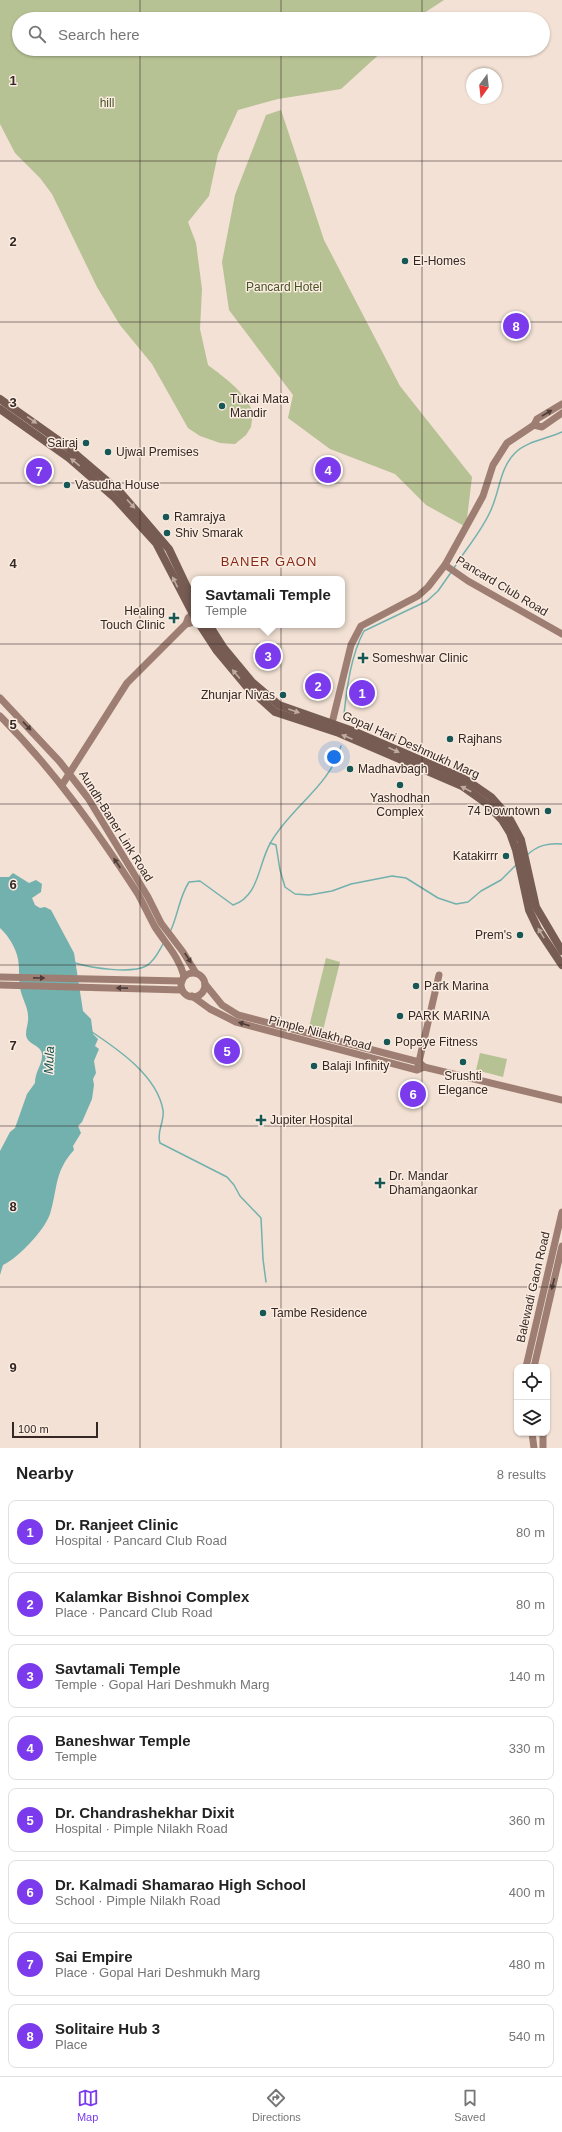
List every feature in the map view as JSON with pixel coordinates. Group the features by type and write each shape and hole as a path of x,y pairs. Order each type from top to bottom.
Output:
{"main road":[{"path":"0,399 65,445 120,492 170,549 191,595"},
{"path":"446,565 483,496 493,465 507,443 534,425 537,419 562,404"},
{"path":"0,409 69,458 115,498 156,543 191,610"},
{"path":"534,425 542,427 562,413"},
{"name":"Pancard Club Road","path":"332,723 351,645 361,626 418,596 428,587 446,565 457,573 562,634"},
{"path":"62,785 127,683 186,624 188,618 191,617"},
{"name":"Gopal Hari Deshmukh Marg","path":"202,628 217,651 247,687 275,712 350,738 472,792 486,803 502,820 527,861 536,907 562,951"},
{"name":"Gopal Hari Deshmukh Marg","path":"211,628 252,682 271,699 289,710 332,723 476,785 491,798 508,816 520,848 520,867 524,892 529,910 538,929 562,965"},
{"name":"Aundh-Baner Link Road","path":"0,698 27,725 70,774 88,798 148,897 158,925"},
{"name":"Aundh-Baner Link Road","path":"0,716 62,785 158,925"},
{"path":"0,977 161,985 182,990 192,996 203,992 205,984 202,977 196,973 178,945 158,925"},
{"path":"158,925 181,966 183,978 182,990"},
{"path":"0,985 161,985 183,978 188,973 196,973"},
{"path":"439,975 420,1066 562,1100"},
{"name":"Pimple Nilakh Road","path":"205,984 222,1005 238,1015 420,1066"},
{"name":"Pimple Nilakh Road","path":"192,996 210,1009 236,1022 420,1066"},
{"name":"Balewadi Gaon Road","path":"527,1364 562,1212"},
{"name":"Balewadi Gaon Road","path":"535,1364 562,1246"},
{"path":"532,1436 534,1448"},
{"path":"543,1436 544,1448"}],"green space":[{"name":"hill","path":"0,0 444,0 426,12 12,12 12,56 377,56 341,89 278,99 238,110 218,154 209,196 188,222 196,243 202,289 200,329 208,365 239,391 253,412 251,427 246,435 235,444 220,443 200,436 188,428 152,364 120,325 97,287 52,194 40,178 15,153 0,124"},
{"name":"Pancard Hotel","path":"281,110 324,240 400,386 472,477 466,527 426,505 395,474 330,449 288,418 293,395 229,310 222,262 235,195 266,115"},
{"path":"326,958 340,962 323,1030 309,1027"},
{"path":"480,1053 507,1059 503,1077 476,1070"}],"water":[{"name":"Mula","path":"13,873 29,883 36,880 42,884 41,892 32,898 35,905 40,908 45,907 51,910 74,953 83,1011 91,1019 93,1034 98,1039 95,1046 99,1049 94,1061 96,1073 93,1079 94,1085 92,1099 82,1122 78,1126 81,1133 73,1146 74,1150 60,1173 53,1205 47,1221 23,1250 3,1265 0,1275 0,1151 10,1132 15,1128 27,1094 35,1083 42,1058 39,1048 31,1043 27,1038 28,1013 20,988 19,963 11,942 0,928 0,877 9,877"}],"waterway":[{"path":"454,568 478,534 486,519 493,504 503,473 510,459 515,453 525,446 562,432"},
{"path":"344,714 348,682 353,661 364,631 427,601 438,591 452,571"},
{"path":"170,932 183,894 189,882 200,881 233,905 242,901 253,887 267,850 279,829 328,773 336,760 341,746"},
{"path":"270,843 276,845 280,870 285,887 295,894 309,895 332,891 351,884 392,876 406,878 438,898 456,904 468,902 481,891 501,880 516,865"},
{"path":"527,855 543,845 562,844"},
{"path":"75,963 91,967 131,970 146,966 151,962 163,944"},
{"path":"92,1032 125,1056 145,1075 153,1086 163,1110 163,1118 159,1135 160,1143 227,1177 234,1185 240,1196 261,1218 266,1282"}],"place":[{"name":"El-Homes","path":"405,261"},
{"name":"Solitaire Hub 3","path":"516,326"},
{"name":"Tukai Mata Mandir","path":"222,406"},
{"name":"Sairaj","path":"86,443"},
{"name":"Ujwal Premises","path":"108,452"},
{"name":"Baneshwar Temple","path":"328,470"},
{"name":"Sai Empire","path":"39,471"},
{"name":"Vasudha House","path":"67,485"},
{"name":"Ramrajya","path":"166,517"},
{"name":"Shiv Smarak","path":"167,533"},
{"name":"Healing Touch Clinic","path":"174,618"},
{"name":"Savtamali Temple","path":"268,656"},
{"name":"Someshwar Clinic","path":"363,658"},
{"name":"Kalamkar Bishnoi Complex","path":"318,686"},
{"name":"Dr. Ranjeet Clinic","path":"362,693"},
{"name":"Zhunjar Nivas","path":"283,695"},
{"name":"Rajhans","path":"450,739"},
{"name":"Madhavbagh","path":"350,769"},
{"name":"Yashodhan Complex","path":"400,785"},
{"name":"74 Downtown","path":"548,811"},
{"name":"Katakirrr","path":"506,856"},
{"name":"Prem's","path":"520,935"},
{"name":"Park Marina","path":"416,986"},
{"name":"PARK MARINA","path":"400,1016"},
{"name":"Popeye Fitness","path":"387,1042"},
{"name":"Dr. Chandrashekhar Dixit","path":"227,1051"},
{"name":"Srushti Elegance","path":"463,1062"},
{"name":"Balaji Infinity","path":"314,1066"},
{"name":"Dr. Kalmadi Shamarao High School","path":"413,1094"},
{"name":"Jupiter Hospital","path":"261,1120"},
{"name":"Dr. Mandar Dhamangaonkar","path":"380,1183"},
{"name":"Tambe Residence","path":"263,1313"}],"district":[{"name":"BANER GAON","path":"269,561"}]}
